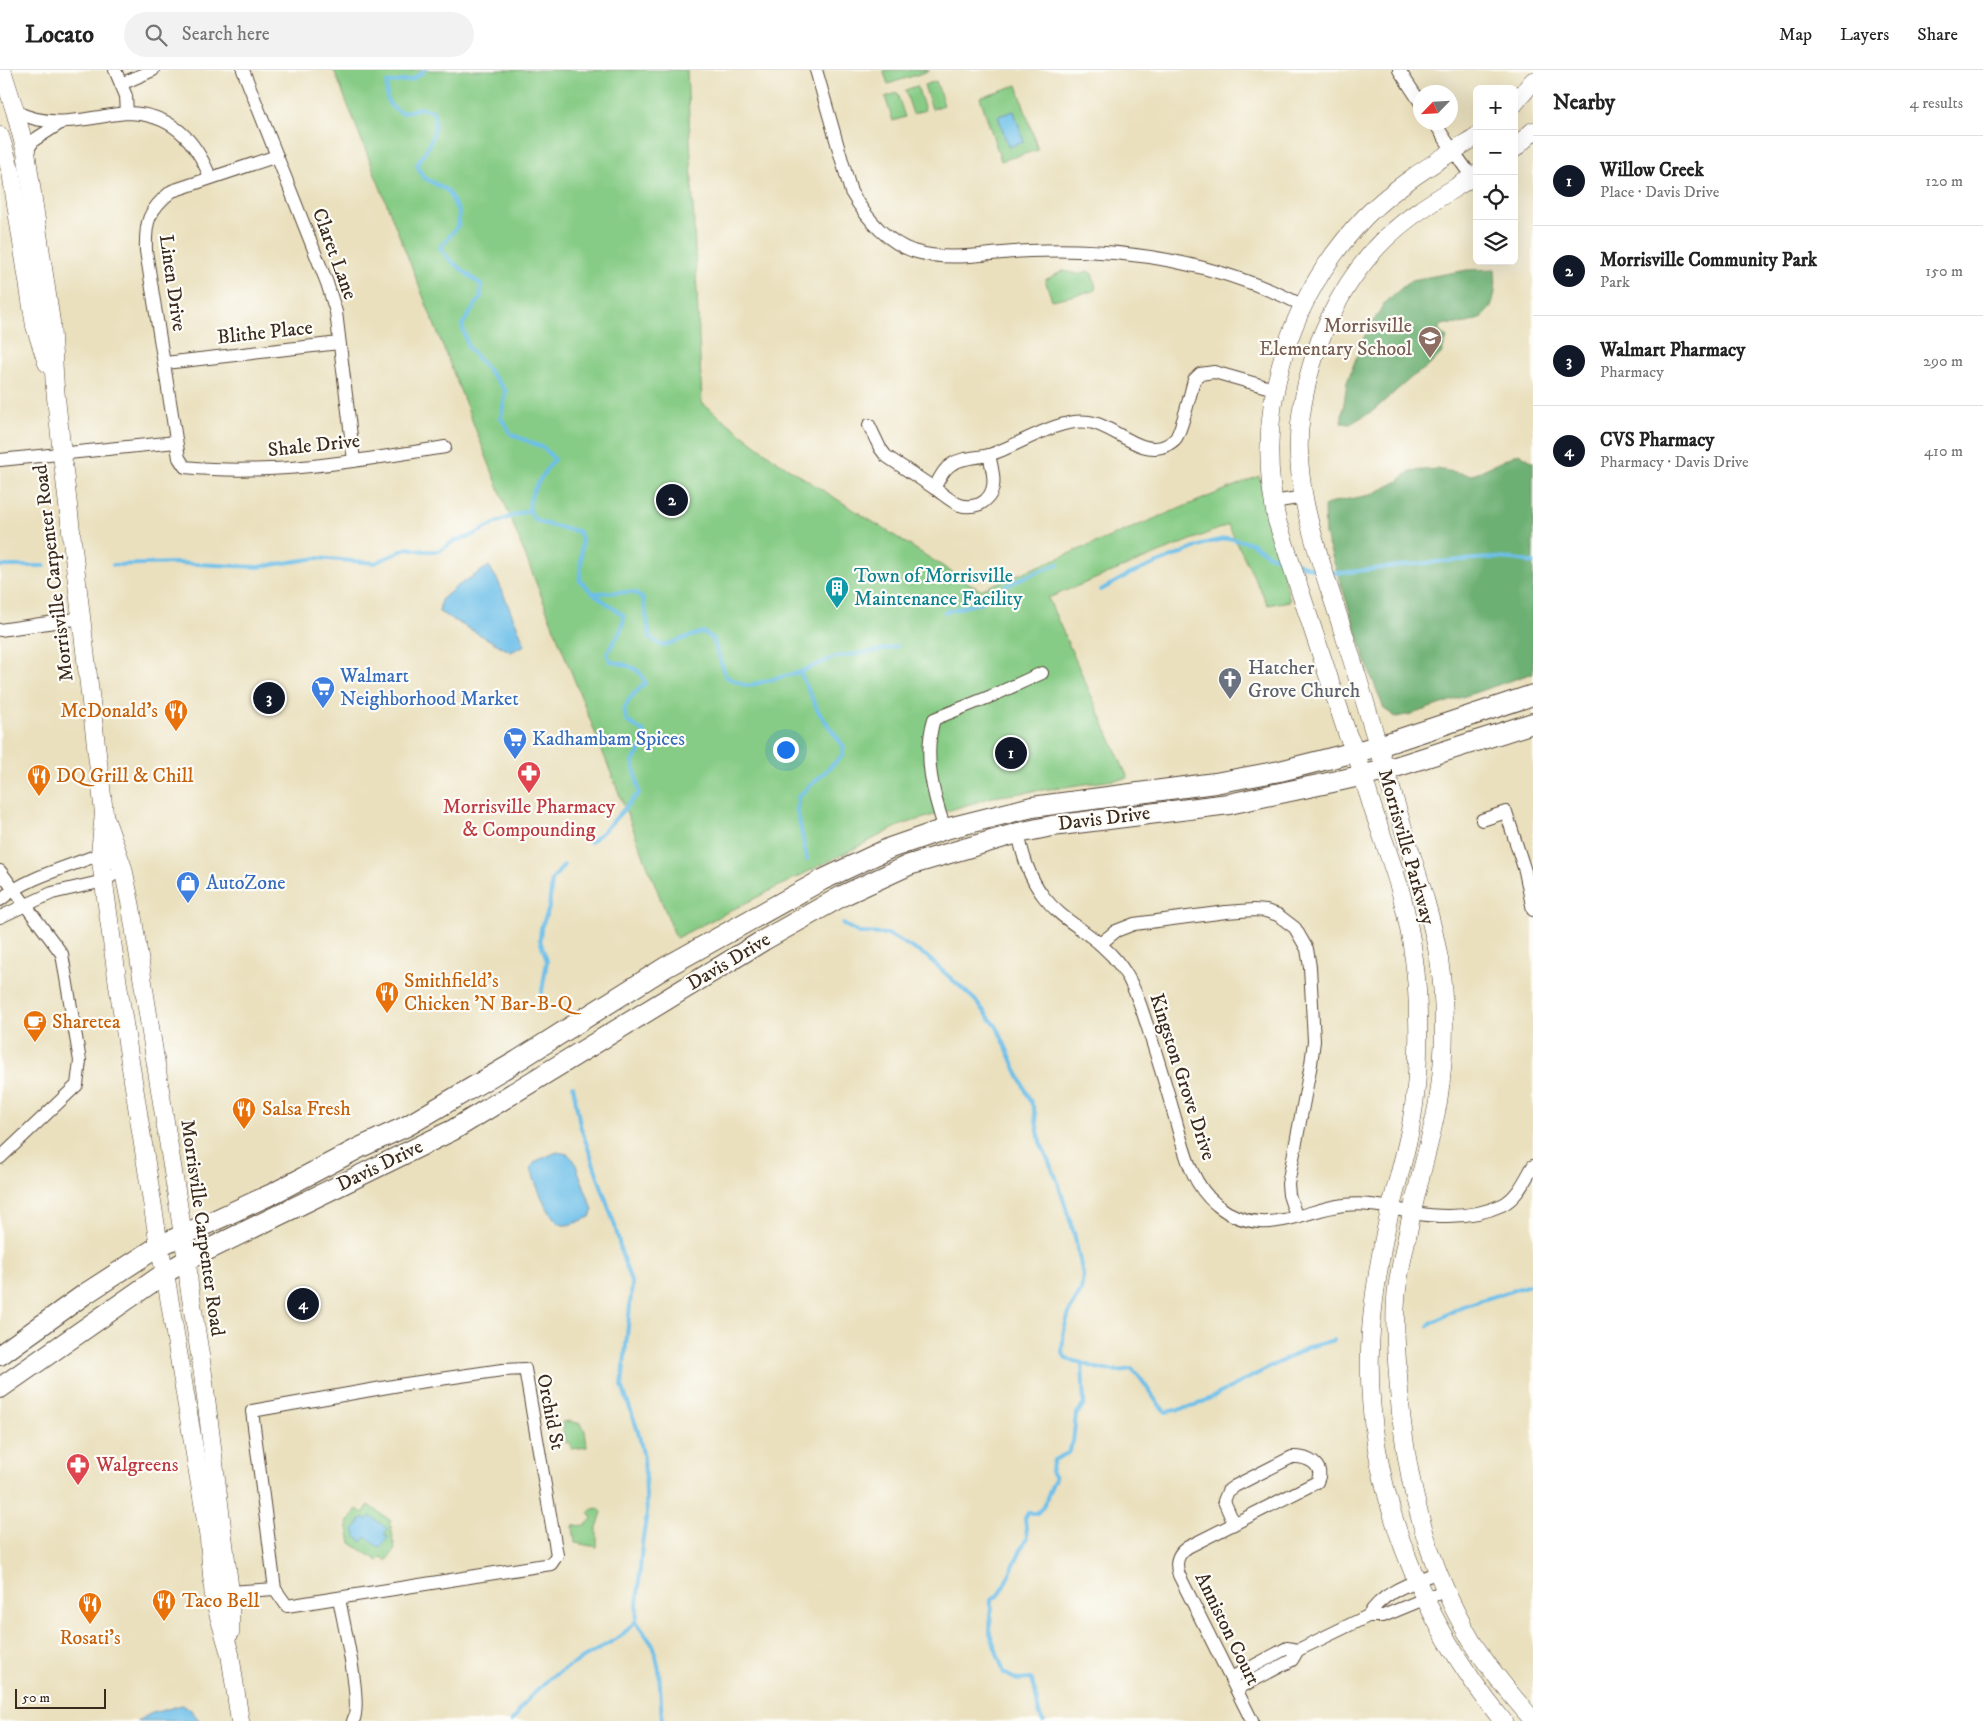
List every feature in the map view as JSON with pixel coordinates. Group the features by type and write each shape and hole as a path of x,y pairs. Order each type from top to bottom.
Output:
{"main road":[{"name":"Morrisville Carpenter Road","path":"2,70 16,111 26,152 51,322 62,454 104,813 100,854 118,985 158,1246 165,1273 209,1539 214,1599 230,1654 240,1721"},
{"path":"1518,99 1533,81"},
{"path":"1518,145 1533,132"},
{"name":"Morrisville Carpenter Road","path":"0,136 11,172 35,326 55,388"},
{"name":"Morrisville Parkway","path":"1473,138 1388,196 1345,240 1325,266 1302,305 1281,361 1274,389 1270,424 1270,470 1272,502 1290,563 1348,736 1356,752 1402,896 1416,977 1418,1060 1411,1124 1390,1207 1382,1248 1372,1321 1371,1382 1373,1415 1387,1490 1416,1581 1440,1629 1468,1674 1503,1721"},
{"name":"Morrisville Parkway","path":"1473,176 1425,206 1389,235 1370,255 1356,274 1323,331 1307,375 1300,422 1298,457 1304,497 1318,552 1379,746 1434,935 1440,964 1443,1014 1442,1062 1437,1103 1412,1213 1396,1298 1400,1409 1406,1464 1413,1496 1438,1572 1446,1590 1473,1642 1503,1685 1533,1720"},
{"name":"Davis Drive","path":"5,1348 158,1246 274,1193 407,1126 516,1061 666,967 822,880 890,848 945,829 1032,807 1215,783 1280,771 1379,746 1533,696"},
{"name":"Davis Drive","path":"0,1388 165,1273 187,1260 453,1130 740,955 844,894 892,872 927,858 1018,833 1052,826 1229,804 1386,770 1533,723"},
{"name":"Morrisville Carpenter Road","path":"104,813 123,868 187,1260 230,1592 230,1654"}],"street":[{"path":"115,70 126,96 127,113"},
{"path":"121,84 153,70"},
{"name":"Claret Lane","path":"243,70 327,283 336,312 354,461"},
{"path":"816,70 851,192 860,207 878,229 911,250 934,256 958,258 1030,251 1074,250 1160,257 1209,268 1256,284 1302,305"},
{"path":"1399,70 1413,91"},
{"path":"16,111 28,118 62,122 127,113 145,115 164,121 183,133 194,145 204,160 210,177"},
{"path":"26,152 34,140 62,122"},
{"path":"1439,130 1452,151 1473,173"},
{"name":"Linen Drive","path":"185,467 179,458 176,442 146,251 145,230 153,210 165,196 184,186 277,156"},
{"name":"Blithe Place","path":"165,363 339,343"},
{"path":"934,488 946,468 951,464 961,460 988,455 1065,424 1076,422 1088,422 1099,425 1142,446 1157,448 1165,446 1176,437 1194,380 1200,374 1206,372 1214,372 1274,389"},
{"path":"869,425 886,456 960,505 970,506 979,504 991,494 994,476 988,455"},
{"path":"0,460 176,442"},
{"name":"Shale Drive","path":"185,467 248,471 289,469 445,447"},
{"path":"1272,502 1304,497"},
{"path":"0,630 82,618"},
{"path":"945,829 930,766 930,733 934,719 1042,673"},
{"path":"1482,820 1506,812 1532,896 1533,910"},
{"name":"Kingston Grove Drive","path":"1018,833 1028,869 1044,897 1056,910 1115,958 1135,992 1156,1055 1188,1164 1197,1182 1216,1204 1229,1214 1260,1222 1277,1221 1344,1205 1370,1205 1447,1217 1464,1215 1503,1204 1511,1199 1523,1184 1533,1166"},
{"path":"0,900 13,889 47,873 100,854 123,868 104,881 52,893 0,917"},
{"path":"0,871 62,954 80,1061 77,1084 0,1158"},
{"path":"1100,944 1116,931 1134,924 1254,910 1278,915 1295,928 1307,949 1314,1020 1311,1064 1288,1184 1289,1195 1296,1216"},
{"name":"Orchid St","path":"525,1369 557,1555 551,1564 287,1606 275,1589 252,1411 399,1385 502,1370 525,1369"},
{"name":"Anniston Court","path":"1234,1524 1224,1501 1228,1491 1234,1486 1292,1457 1301,1457 1310,1460 1316,1465 1319,1470 1319,1477 1316,1482 1182,1551 1177,1562 1180,1575 1252,1721"},
{"path":"1368,1616 1381,1599 1438,1572"},
{"path":"230,1592 275,1589"},
{"path":"1234,1684 1292,1660 1298,1650 1368,1616 1383,1616 1446,1590"},
{"path":"339,1598 356,1696 356,1716 353,1721"}],"green space":[{"path":"334,70 687,70 702,403 777,461 980,590 1259,476 1290,601 1268,605 1228,525 1048,598 1128,778 993,797 901,825 676,938"},
{"path":"883,70 929,70 929,71 888,84"},
{"path":"936,81 944,105 932,109 924,85"},
{"path":"1017,85 1038,150 1001,161 980,97"},
{"path":"917,86 925,110 913,114 905,90"},
{"path":"897,93 905,117 893,121 885,97"},
{"path":"1495,269 1496,283 1494,295 1486,313 1470,322 1445,324 1439,327 1439,331 1447,338 1441,354 1429,366 1412,377 1374,410 1350,424 1341,423 1347,382 1364,337 1385,302 1411,280 1467,270"},
{"path":"1063,271 1078,274 1088,271 1092,274 1096,287 1094,291 1052,300 1045,280"},
{"path":"1519,453 1533,462 1533,673 1412,714 1396,717 1384,709 1368,668 1325,535 1324,506 1333,502 1370,495 1397,482 1410,471 1437,469 1472,475"},
{"path":"570,1421 581,1424 585,1431 587,1447 571,1449 570,1442 565,1443 562,1422"},
{"path":"369,1505 391,1521 389,1524 395,1549 387,1561 382,1557 378,1561 351,1543 347,1523 357,1509 363,1513"},
{"path":"598,1508 602,1512 597,1528 597,1547 575,1543 573,1526 585,1525 592,1519 589,1513 593,1509"}],"water":[{"path":"1014,111 1024,142 1008,147 998,116"},
{"path":"489,566 498,581 525,645 511,652 439,612 441,600 456,587"},
{"path":"557,1152 568,1154 574,1160 593,1210 590,1217 569,1225 558,1223 553,1217 538,1190 531,1167 536,1161"},
{"path":"370,1516 388,1529 384,1534 388,1537 380,1548 366,1537 362,1542 356,1537 354,1529 363,1517 367,1520"},
{"path":"182,1705 190,1709 200,1721 137,1721 152,1713"}],"waterway":[{"path":"424,70 411,80 387,83 387,98 390,105 402,113 420,108 433,111 435,126 431,140 417,165 423,177 448,191 459,213 458,226 440,248 451,261 481,285 481,297 462,325 468,347 506,391 501,418 511,434 544,448 554,459 534,490 529,506 531,513 539,522 578,531 582,539 580,581 593,593 634,592 643,599 650,637 662,646 703,632 713,639 726,677 747,686 800,672 818,711 844,747 842,756 798,797 797,810 807,859"},
{"path":"113,565 175,563 258,567 317,558 375,563 408,548 439,551 454,541 471,536 502,520 529,510"},
{"path":"1101,590 1130,574 1207,543 1228,538 1251,543 1269,555 1284,560"},
{"path":"1329,572 1341,573 1490,558 1516,559 1533,563"},
{"path":"1296,563 1317,570"},
{"path":"945,612 982,602 991,594 1022,578 1058,564"},
{"path":"0,566 45,566"},
{"path":"590,842 639,793 633,761 647,741 644,732 627,721 624,710 630,698 645,683 643,677 632,667 610,661 607,654 620,631 624,616 593,593"},
{"path":"800,672 835,657 898,646"},
{"path":"546,1008 541,997 547,961 540,940 541,928 549,908 552,880 564,865"},
{"path":"843,924 859,933 888,934 926,956 975,1000 997,1027 1034,1109 1040,1142 1056,1177 1074,1233 1083,1275 1081,1291 1070,1310 1064,1330 1062,1351 1066,1359 1082,1363 1084,1404 1076,1415 1073,1442 1068,1453 1054,1460 1051,1472 1055,1478 1043,1507 1037,1513 1028,1513 1025,1518 1027,1537 1000,1594 991,1600 990,1633 1004,1673 1017,1680 1031,1679 1035,1689 1038,1711 1043,1721"},
{"path":"512,1721 527,1700 551,1677 621,1636 636,1621 642,1544 647,1513 644,1458 638,1431 622,1386 632,1285 615,1226 580,1125 573,1086"},
{"path":"1428,1326 1460,1307 1533,1284"},
{"path":"1082,1363 1106,1370 1132,1369 1166,1412 1195,1406 1309,1347 1334,1340"},
{"path":"636,1621 654,1647 659,1670 662,1721"}],"place":[{"name":"Morrisville Elementary School","path":"1430,359"},
{"name":"Morrisville Community Park","path":"672,500"},
{"name":"Town of Morrisville Maintenance Facility","path":"837,609"},
{"name":"Walmart Pharmacy","path":"269,698"},
{"name":"Hatcher Grove Church","path":"1230,700"},
{"name":"Walmart Neighborhood Market","path":"323,709"},
{"name":"McDonald's","path":"176,732"},
{"name":"Willow Creek","path":"1011,753"},
{"name":"Kadhambam Spices","path":"515,760"},
{"name":"Morrisville Pharmacy & Compounding","path":"529,794"},
{"name":"DQ Grill & Chill","path":"39,797"},
{"name":"AutoZone","path":"188,904"},
{"name":"Smithfield's Chicken 'N Bar-B-Q","path":"387,1014"},
{"name":"Sharetea","path":"35,1043"},
{"name":"Salsa Fresh","path":"244,1130"},
{"name":"CVS Pharmacy","path":"303,1304"},
{"name":"Walgreens","path":"78,1486"},
{"name":"Taco Bell","path":"164,1622"},
{"name":"Rosati's","path":"90,1625"}]}
